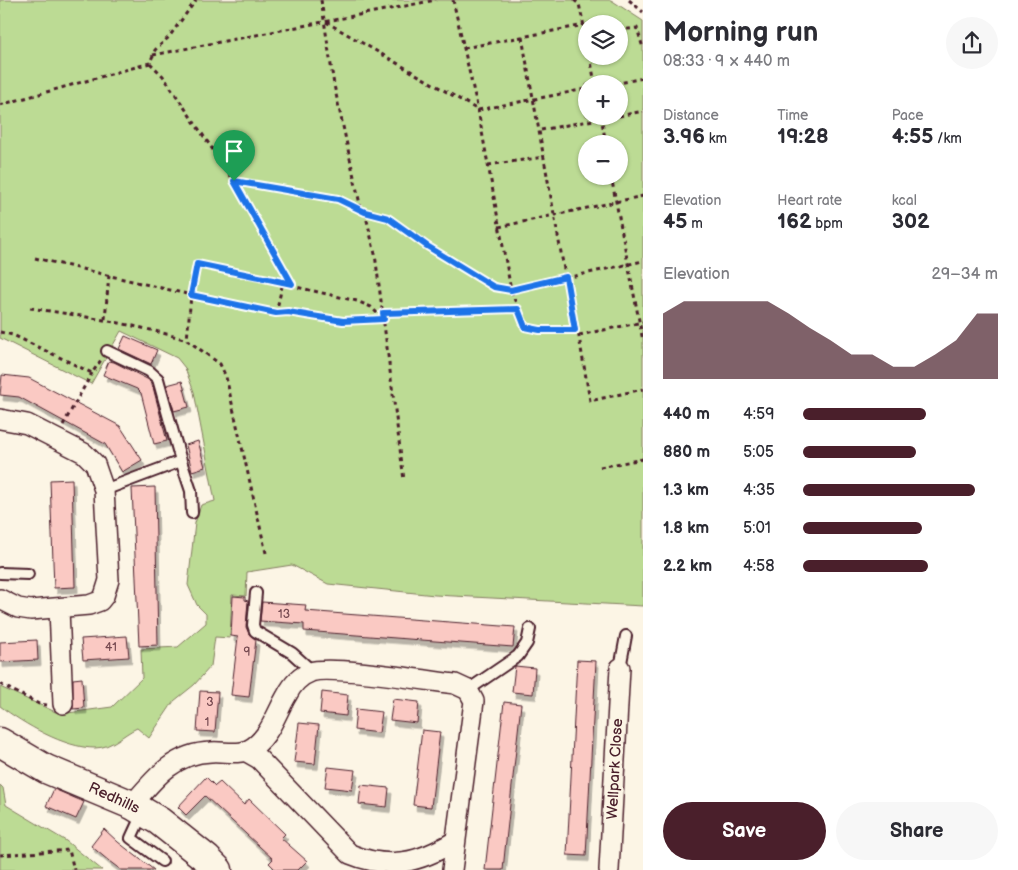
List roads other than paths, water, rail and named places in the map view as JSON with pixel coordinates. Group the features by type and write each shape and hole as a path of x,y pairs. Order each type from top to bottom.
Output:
{"street":[{"path":"0,419 28,424 84,453 95,464 104,490 108,558 108,586 104,596 95,604 59,609 31,610 12,605 0,598"},
{"path":"59,609 63,704"},
{"name":"Wellpark Close","path":"609,870 620,668"},
{"path":"138,808 158,775 174,762 188,755 200,752 246,751 256,745 267,733 295,683 312,671 336,670 462,686 468,690 474,701 459,828 455,841 452,870"},
{"name":"Redhills","path":"0,742 46,769 138,808 207,859 218,870"},
{"path":"246,751 260,759 350,854 362,863 382,869 406,867 423,861 455,841"}],"lane":[{"path":"106,351 149,371 158,379 191,491 192,513"},
{"path":"104,490 181,461"},
{"path":"0,573 28,574"},
{"path":"256,593 253,625 255,631 292,653 312,671"},
{"path":"468,690 518,656 527,643 530,629"},
{"path":"620,668 626,636"},
{"path":"138,808 130,838 162,860"}]}
